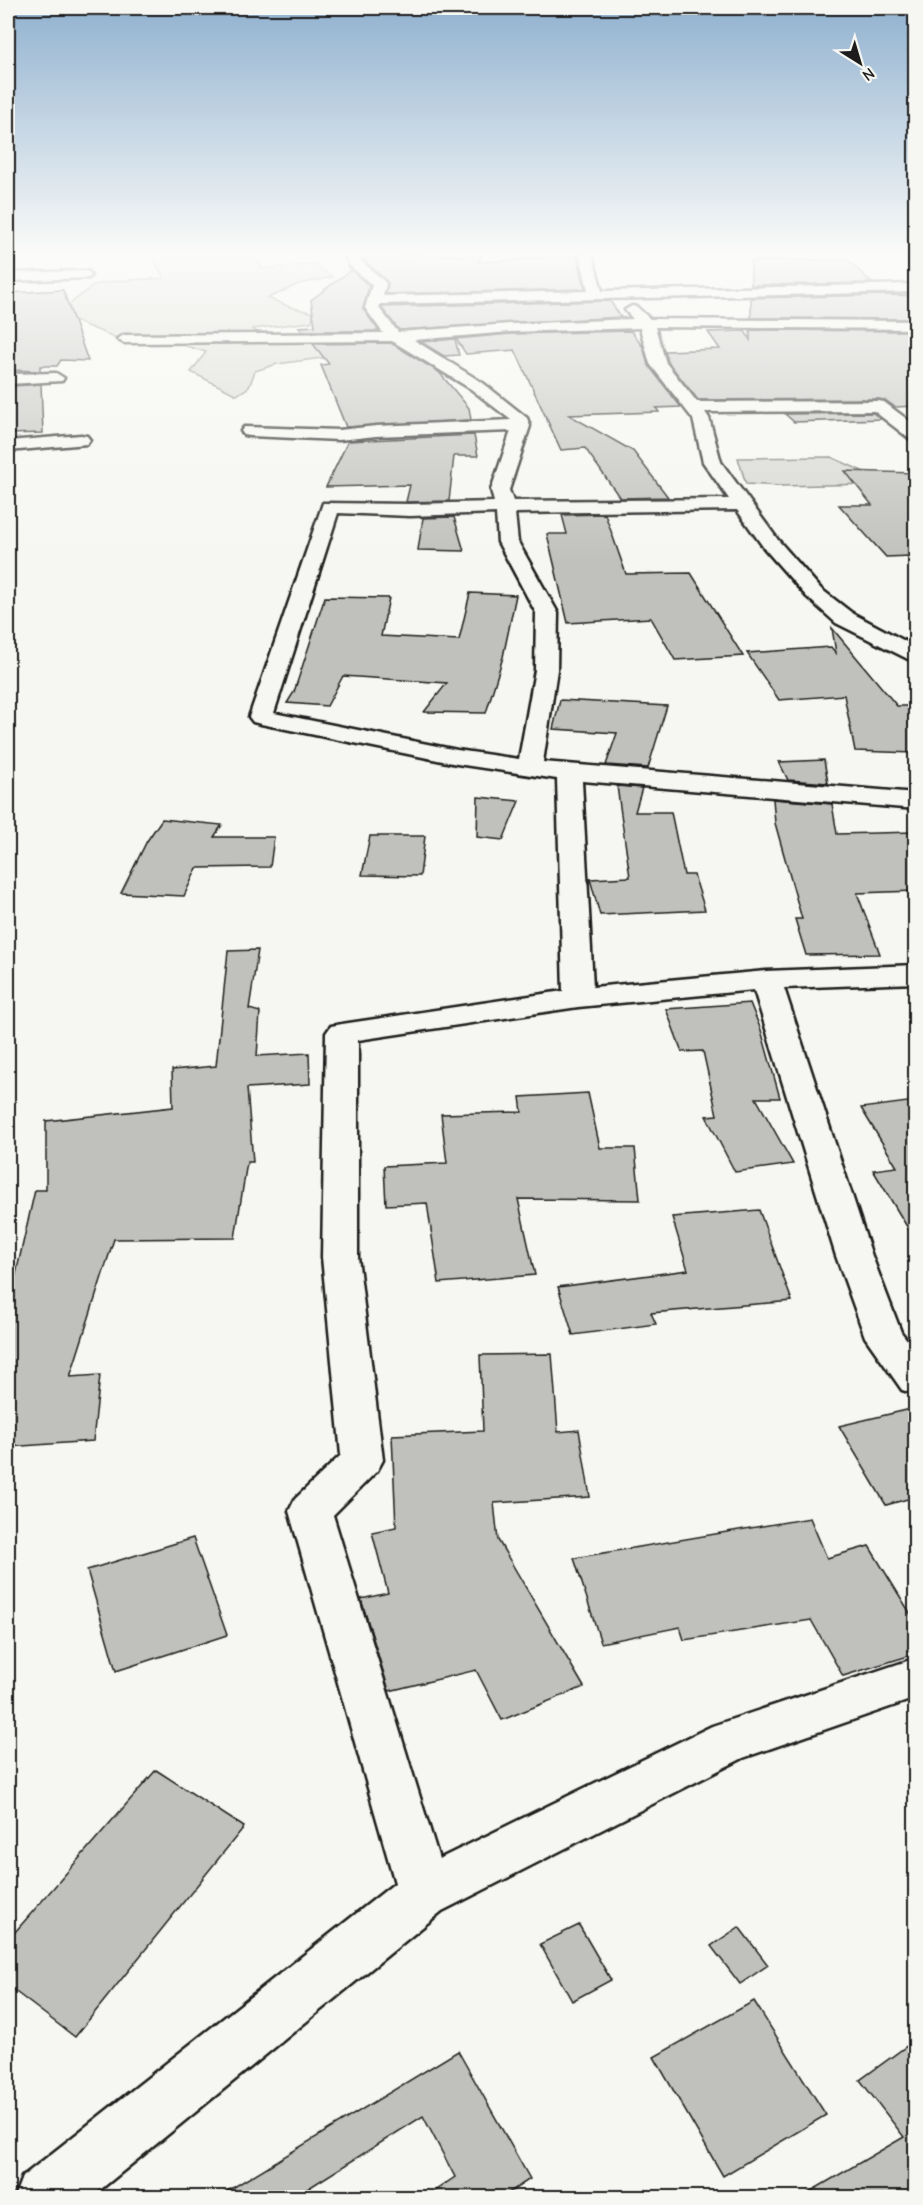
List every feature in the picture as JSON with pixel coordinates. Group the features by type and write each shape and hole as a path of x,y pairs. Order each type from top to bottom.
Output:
{"street":[{"path":"430,357 477,386 519,418 521,426 500,490 505,507 508,542 547,613 546,670 531,752 531,769"},
{"path":"656,357 658,364 701,418 712,462 771,544 814,594 844,618 915,656"},
{"path":"8,379 56,378"},
{"path":"693,406 878,406 915,435"},
{"path":"250,431 339,435 376,431 521,426"},
{"path":"8,446 81,440"},
{"path":"742,504 410,510 330,507 261,717 458,757 531,769 915,801"},
{"path":"890,642 915,639"},
{"path":"569,772 578,998"},
{"path":"424,1893 310,1511 362,1460 340,1257 342,1034 578,998 766,980 915,974"},
{"path":"766,980 858,1266 884,1337 915,1380"},
{"path":"43,2198 424,1893 729,1741 915,1678"}],"shaded area":[{"path":"202,357 330,357 277,364 255,371 249,387 237,395 191,372"},
{"path":"831,457 869,474 871,484 780,486 746,484 738,458"}],"building":[{"path":"8,357 87,357 88,361 61,360 57,366 40,366 40,371 8,370"},
{"path":"323,357 414,357 439,372 469,408 471,420 346,427 321,365 329,364"},
{"path":"518,357 646,357 648,365 681,407 656,408 659,412 569,415 633,451 668,497 620,498 585,448 561,450"},
{"path":"667,357 915,357 915,406 895,407 885,400 878,399 698,400 668,362"},
{"path":"41,384 43,433 8,434 8,402 13,386"},
{"path":"873,413 881,419 794,422 785,414"},
{"path":"474,435 478,456 454,456 449,501 406,502 410,485 326,487 348,441"},
{"path":"845,471 915,473 915,561 911,556 886,557 839,505 872,505"},
{"path":"605,514 626,574 691,573 743,656 675,660 651,618 568,623 547,534 567,534 562,515"},
{"path":"454,517 464,551 418,550 423,518"},
{"path":"470,593 516,595 503,657 486,713 424,712 447,683 343,676 327,706 287,703 294,692 325,597 389,598 381,636 459,640"},
{"path":"832,628 897,706 915,706 915,753 855,751 844,695 779,700 747,653 831,647 836,653"},
{"path":"560,700 667,706 648,768 606,765 617,733 553,729"},
{"path":"824,760 828,783 788,780 779,762"},
{"path":"617,786 642,788 635,812 671,812 684,875 694,875 705,910 600,915 590,879 630,877"},
{"path":"478,797 519,801 503,840 477,837"},
{"path":"773,799 832,804 837,834 915,832 915,891 857,893 880,954 806,955 795,919 802,919 775,823"},
{"path":"162,819 222,825 214,837 274,837 270,867 197,868 184,896 121,893 147,841"},
{"path":"370,836 425,836 420,876 362,875"},
{"path":"258,950 249,1009 260,1012 257,1056 309,1053 310,1084 247,1088 253,1162 247,1162 235,1238 114,1239 70,1377 100,1375 93,1441 8,1447 8,1309 35,1190 46,1190 46,1121 173,1107 172,1070 216,1066 228,951"},
{"path":"750,1003 761,1030 780,1098 756,1098 793,1164 735,1172 706,1116 717,1115 703,1051 682,1052 666,1009"},
{"path":"588,1093 600,1148 635,1148 640,1200 518,1199 535,1275 439,1283 427,1203 386,1205 384,1166 447,1163 441,1114 522,1112 520,1097"},
{"path":"915,1101 915,1240 873,1170 897,1167 861,1108"},
{"path":"759,1210 792,1301 651,1313 656,1324 573,1335 558,1287 688,1270 672,1217"},
{"path":"552,1354 558,1432 579,1430 590,1497 494,1503 498,1540 584,1687 502,1720 476,1670 389,1691 361,1599 388,1593 372,1532 396,1527 392,1435 483,1431 480,1355"},
{"path":"915,1408 915,1497 886,1505 839,1426"},
{"path":"810,1518 827,1558 869,1546 915,1621 915,1654 843,1676 811,1620 684,1640 680,1627 601,1643 574,1558"},
{"path":"193,1538 227,1635 116,1671 87,1570"},
{"path":"156,1770 244,1827 75,2037 8,1986 8,1940"},
{"path":"579,1925 611,1980 572,2001 540,1944"},
{"path":"739,1927 768,1965 740,1984 711,1946"},
{"path":"754,2001 826,2115 723,2176 654,2057"},
{"path":"915,2040 915,2198 799,2198 904,2137 860,2080"},
{"path":"458,2051 530,2179 501,2198 424,2198 455,2177 423,2116 293,2198 216,2198"}]}
